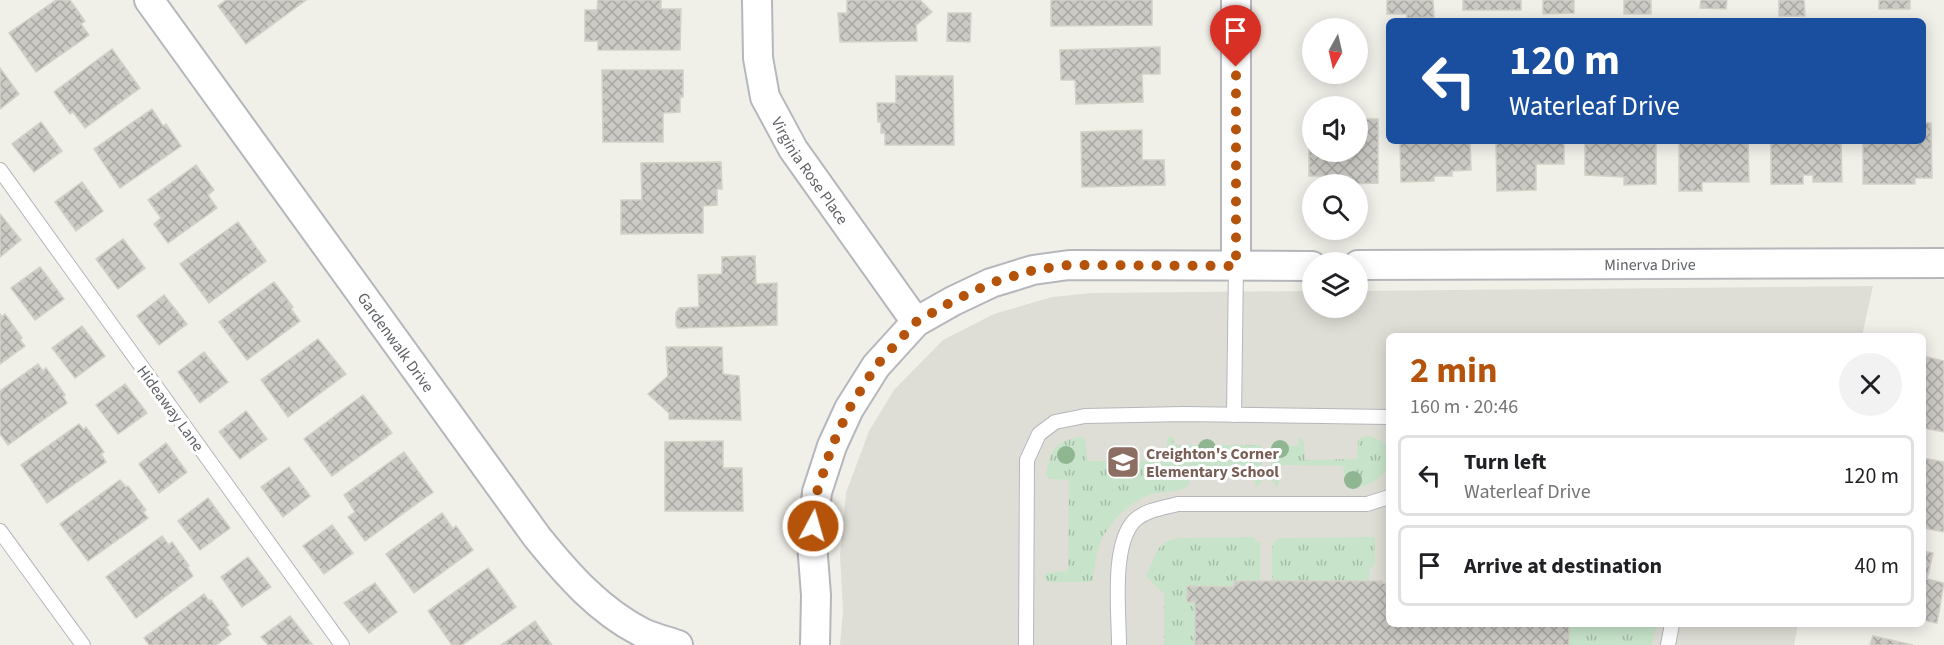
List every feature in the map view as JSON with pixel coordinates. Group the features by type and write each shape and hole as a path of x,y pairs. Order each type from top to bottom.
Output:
{"street":[{"name":"Gardenwalk Drive","path":"149,0 537,537 564,569 599,604 643,633 678,645"},
{"name":"Virginia Rose Place","path":"757,0 758,58 765,97 793,149 916,322"},
{"path":"1236,0 1236,266"},
{"name":"Minerva Drive","path":"1368,265 1944,263"},
{"path":"815,645 816,595 812,543 817,492 832,446 849,409 876,366 916,322 991,283 1034,270 1069,265 1302,266"}],"lane":[{"name":"Hideaway Lane","path":"0,170 342,645"},
{"path":"1234,415 1236,266"},
{"path":"1026,645 1027,460 1039,434 1055,422 1085,416 1386,417"},
{"path":"1119,645 1119,557 1125,536 1135,520 1152,510 1178,504 1367,504 1386,497"},
{"path":"0,531 83,645"},
{"path":"1668,645 1671,627"}],"shaded area":[{"name":"Creighton's Corner Elementary School","path":"1873,286 1863,333 1386,333 1386,627 1797,627 1794,645 840,645 843,611 840,555 846,493 869,431 894,390 943,340 994,314 1052,297 1092,293 1302,291 1302,318 1368,318 1368,291"}],"green space":[{"path":"1367,435 1382,441 1386,449 1386,470 1376,480 1368,484 1350,489 1346,486 1343,466 1280,465 1279,485 1277,487 1271,480 1272,446 1298,446 1299,437 1304,442 1305,460 1357,459 1358,440"},
{"path":"1083,437 1086,442 1087,461 1165,461 1168,437 1174,437 1173,445 1262,445 1262,481 1257,487 1255,483 1256,465 1189,467 1189,485 1186,488 1153,494 1137,501 1109,527 1100,543 1093,580 1089,582 1048,582 1044,577 1046,573 1068,571 1069,480 1049,479 1046,474 1052,454 1058,445"},
{"path":"1253,537 1260,543 1260,581 1234,581 1234,587 1187,587 1187,602 1195,602 1195,645 1164,645 1164,594 1146,576 1161,546 1179,538"},
{"path":"1375,537 1375,564 1369,571 1369,581 1272,581 1272,545 1278,538"},
{"path":"1569,627 1656,627 1652,645 1569,645"}],"building":[{"path":"56,0 70,0 85,21 81,24 89,35 36,72 9,33"},
{"path":"226,0 306,0 246,44 218,6"},
{"path":"598,0 661,0 661,9 681,9 680,50 598,50 598,41 585,41 585,10 597,10"},
{"path":"847,0 920,0 932,12 916,25 917,41 840,42 838,13 847,13"},
{"path":"1051,0 1152,0 1152,25 1051,26"},
{"path":"1387,0 1433,0 1434,17 1407,18 1407,14 1387,14"},
{"path":"1463,0 1521,0 1521,10 1463,10"},
{"path":"1543,0 1574,0 1574,13 1543,14"},
{"path":"1624,0 1651,0 1651,14 1624,14"},
{"path":"1701,0 1727,0 1726,9 1700,8"},
{"path":"1779,0 1804,0 1805,16 1779,16"},
{"path":"1879,0 1910,0 1910,9 1879,9"},
{"path":"948,13 971,13 970,42 947,41"},
{"path":"1160,47 1160,74 1142,74 1143,102 1076,104 1075,80 1061,80 1060,50"},
{"path":"112,49 140,88 85,128 73,112 70,114 54,92"},
{"path":"0,68 19,94 0,109"},
{"path":"602,70 683,70 683,97 680,97 680,112 663,113 663,142 603,142"},
{"path":"896,76 953,76 954,145 885,145 885,133 881,133 881,122 878,122 877,103 896,103"},
{"path":"152,109 163,126 166,124 181,146 120,188 94,149"},
{"path":"1368,119 1378,119 1378,183 1368,183 1368,174 1309,174 1309,162 1368,162"},
{"path":"41,122 62,151 34,172 12,144"},
{"path":"1926,123 1931,123 1932,178 1915,178 1915,184 1863,184 1863,144 1926,144"},
{"path":"1142,130 1142,160 1164,160 1165,185 1082,187 1081,132"},
{"path":"1400,144 1470,144 1471,170 1452,171 1452,176 1434,176 1434,181 1401,182"},
{"path":"1496,144 1564,144 1564,164 1536,164 1536,190 1497,191"},
{"path":"1585,144 1656,144 1656,184 1624,185 1624,177 1585,175"},
{"path":"1679,144 1748,144 1749,182 1702,182 1702,191 1679,191"},
{"path":"1771,144 1841,144 1842,182 1813,182 1813,175 1803,175 1803,184 1771,184"},
{"path":"721,162 722,189 717,189 717,205 703,206 703,233 621,234 621,200 642,200 641,163"},
{"path":"196,165 214,190 208,195 217,208 168,243 154,224 161,218 148,200"},
{"path":"82,182 103,211 76,231 55,202"},
{"path":"0,214 21,240 0,257"},
{"path":"238,222 266,261 209,303 180,264"},
{"path":"123,239 145,268 118,289 96,259"},
{"path":"755,256 756,284 777,283 777,325 678,328 676,313 679,308 699,307 698,275 722,274 722,257"},
{"path":"40,267 64,299 35,320 11,288"},
{"path":"274,282 293,307 291,309 300,321 247,360 219,322"},
{"path":"164,295 187,324 159,345 137,316"},
{"path":"0,314 2,317 5,314 25,346 0,364"},
{"path":"82,326 105,356 75,378 52,348"},
{"path":"318,339 346,374 288,417 261,380"},
{"path":"666,347 722,347 723,374 739,376 741,420 669,419 669,413 648,394 668,376"},
{"path":"204,352 228,382 200,403 178,372"},
{"path":"1926,357 1944,361 1944,432 1926,429"},
{"path":"38,364 43,371 46,368 65,395 63,396 67,403 8,445 0,434 0,391"},
{"path":"125,384 147,413 118,434 96,405"},
{"path":"363,395 392,433 332,476 304,439"},
{"path":"246,411 267,439 240,459 219,432"},
{"path":"79,424 84,430 86,427 104,452 101,454 106,462 47,503 21,465"},
{"path":"723,441 723,468 742,468 743,511 665,511 665,442"},
{"path":"166,443 187,472 159,493 139,464"},
{"path":"404,452 433,492 365,541 348,517 355,512 344,495"},
{"path":"1926,459 1944,462 1944,532 1926,529"},
{"path":"289,467 310,496 283,517 261,487"},
{"path":"120,480 126,487 128,486 146,510 143,512 148,518 88,561 60,524"},
{"path":"208,498 230,528 200,550 178,521"},
{"path":"442,513 453,529 456,526 473,550 414,593 386,554"},
{"path":"332,525 353,553 324,574 303,546"},
{"path":"162,536 169,545 172,542 189,566 187,567 193,576 136,618 106,577"},
{"path":"1926,552 1933,553 1927,579 1944,583 1937,623 1926,621"},
{"path":"248,557 271,587 242,607 221,577"},
{"path":"488,568 516,607 462,645 452,645 428,611"},
{"path":"1234,581 1382,581 1386,584 1386,627 1569,627 1569,645 1195,645 1195,602 1187,602 1187,586 1234,587"},
{"path":"375,583 397,612 369,633 344,603"},
{"path":"204,594 229,625 226,627 231,634 216,645 149,645 144,638"},
{"path":"290,616 312,644 268,645 261,637"},
{"path":"535,621 552,645 501,645"},
{"path":"1873,636 1913,645 1870,645"}],"place":[{"name":"Creighton's Corner Elementary School","path":"1123,462"}],"route":[{"path":"813,526 817,492 832,446 849,409 876,366 916,322 991,283 1034,270 1069,265 1236,266 1236,67"}]}
